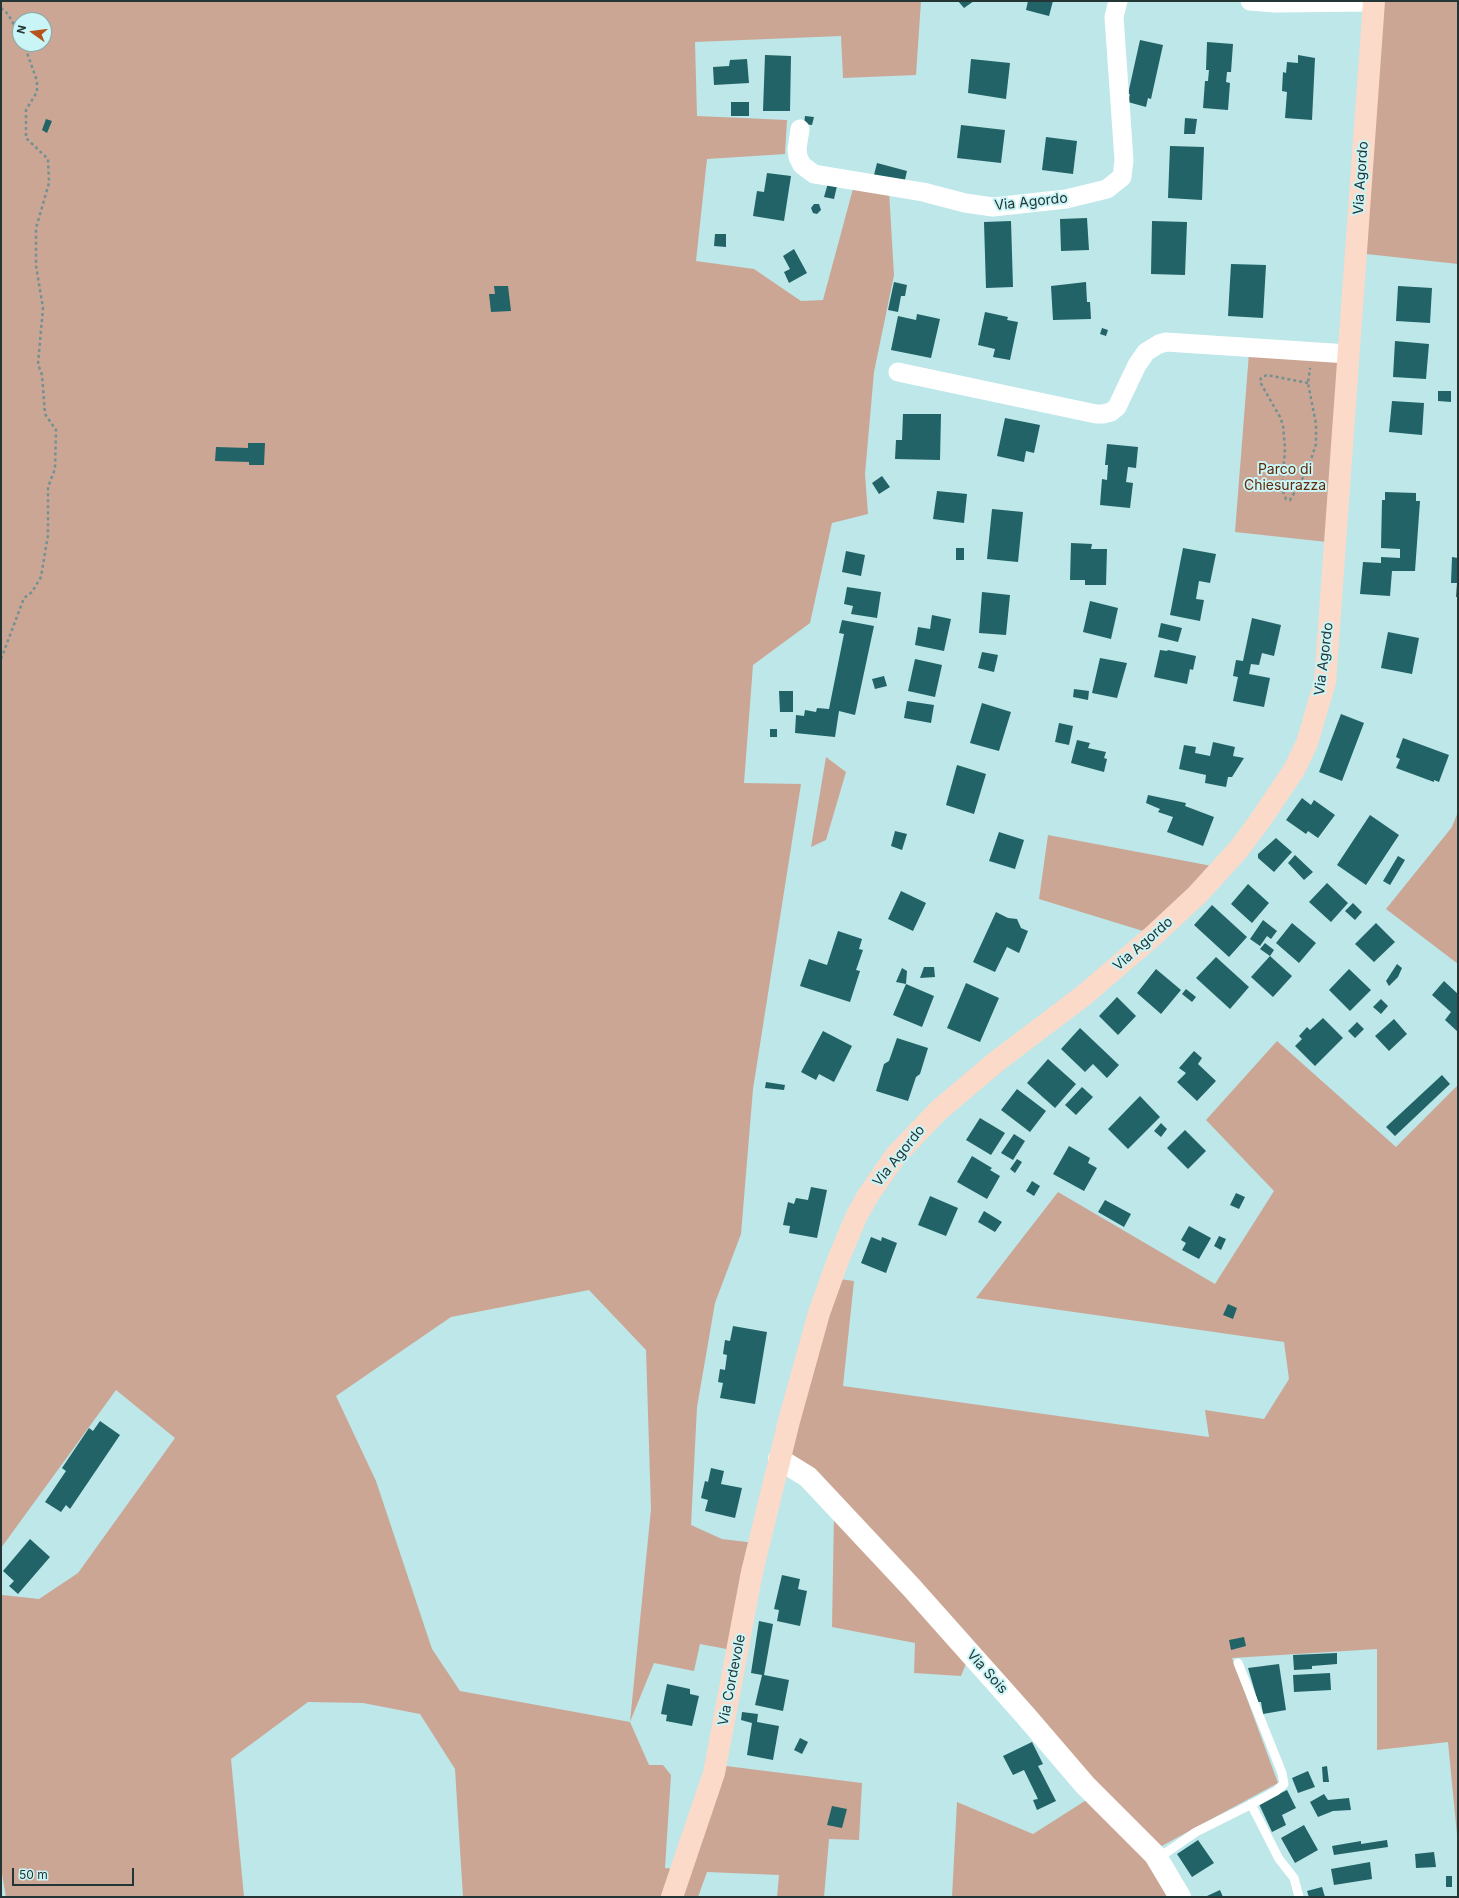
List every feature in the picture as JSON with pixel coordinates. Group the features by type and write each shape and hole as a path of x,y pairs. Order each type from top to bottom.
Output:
{"main road":[{"name":"Via Agordo","path":"779,1459 828,1286 857,1215 883,1173 912,1137 938,1111 997,1061 1083,996 1197,896 1238,850 1294,770 1310,733 1324,682 1374,2"},
{"name":"Via Cordevole","path":"672,1897 714,1773 752,1572 779,1459"}],"street":[{"name":"Via Agordo","path":"800,129 797,149 798,158 802,165 814,174 923,192 971,204 993,207 1066,200 1107,189 1122,177 1124,160 1114,17 1118,1"},
{"name":"Via Agordo","path":"1250,1 1275,3 1374,2"},
{"path":"898,372 1096,414 1103,414 1111,412 1117,407 1146,352 1159,344 1166,342 1348,354"},
{"name":"Via Sois","path":"779,1459 808,1478 1004,1692 1085,1785 1157,1859 1180,1897"}],"lane":[{"path":"1157,1859 1196,1832 1276,1791 1284,1784 1282,1773 1238,1663"},
{"path":"1251,1804 1279,1859 1294,1878 1299,1897"}],"path":[{"path":"1,8 8,14 12,21"},
{"path":"1,659 24,598 32,592 41,577 48,535 48,487 55,469 56,430 45,414 42,376 38,364 43,308 36,266 36,228 49,183 48,159 26,138 26,110 37,92 37,81 27,52"},
{"path":"1308,383 1268,375 1261,378 1260,382 1283,425 1285,449 1282,489 1286,499 1290,500 1308,470 1316,444 1316,424 1308,383 1313,352"}],"green space":[{"path":"1,1 921,1 916,75 843,78 841,36 695,42 697,116 787,120 785,154 707,159 696,261 754,269 801,301 823,300 854,185 889,191 894,275 874,372 865,474 868,514 832,523 810,623 753,665 744,783 801,784 753,1089 741,1234 715,1303 697,1407 691,1525 722,1539 755,1543 732,1650 700,1644 694,1671 654,1663 630,1722 649,1765 663,1765 671,1775 665,1868 676,1869 710,1764 862,1783 859,1840 829,1839 824,1897 777,1897 779,1875 707,1872 698,1897 463,1897 455,1769 420,1714 363,1703 308,1702 231,1759 244,1897 6,1897 1,1868 1,1591 2,1595 39,1599 78,1573 175,1438 116,1390 1,1548","holes":["589,1290 646,1350 651,1509 630,1722 460,1691 432,1649 376,1481 336,1396 451,1317"]},
{"path":"1371,1 1458,1 1458,264 1348,252"},
{"name":"Parco di Chiesurazza","path":"1249,353 1340,358 1327,542 1235,532"},
{"path":"826,757 846,772 826,840 811,847"},
{"path":"1458,812 1458,964 1386,909 1452,827"},
{"path":"1048,835 1212,866 1143,931 1039,899"},
{"path":"1277,1041 1396,1147 1458,1085 1458,1845 1448,1742 1377,1750 1377,1649 1232,1658 1278,1783 1158,1848 1187,1897 952,1897 957,1802 1033,1834 1099,1792 973,1647 961,1676 914,1673 915,1643 832,1627 834,1513 772,1459 825,1277 854,1281 843,1386 1209,1437 1205,1410 1264,1419 1289,1379 1284,1342 976,1298 1058,1192 1215,1284 1274,1191 1206,1120"}],"building":[{"path":"958,1 974,1 964,8"},
{"path":"1028,1 1053,1 1049,16 1026,10"},
{"path":"1140,40 1163,45 1151,99 1148,98 1146,107 1128,102 1130,94 1128,94"},
{"path":"1207,42 1233,44 1231,72 1227,72 1226,82 1230,83 1228,110 1203,108 1205,81 1208,81 1209,70 1206,70"},
{"path":"765,55 791,56 790,111 763,111"},
{"path":"1298,55 1315,58 1312,120 1285,118 1287,92 1282,91 1283,72 1286,73 1287,62 1298,63"},
{"path":"747,59 749,83 714,85 713,67 729,66 730,60"},
{"path":"971,59 1010,63 1006,99 968,93"},
{"path":"731,102 749,102 749,116 731,116"},
{"path":"805,116 814,117 812,125 804,124"},
{"path":"1185,118 1197,119 1195,134 1184,134"},
{"path":"46,119 52,121 47,133 42,130"},
{"path":"961,125 1005,130 1001,163 957,158"},
{"path":"1046,137 1077,141 1073,174 1042,170"},
{"path":"1170,146 1204,147 1202,200 1168,198"},
{"path":"877,163 907,171 904,184 873,179"},
{"path":"767,173 791,176 784,221 753,216 757,191 764,192"},
{"path":"828,183 837,186 834,199 824,197"},
{"path":"814,204 819,204 821,210 817,214 813,213 811,208"},
{"path":"1087,218 1089,250 1061,251 1060,219"},
{"path":"1011,221 1013,287 986,288 984,222"},
{"path":"1152,221 1187,222 1185,275 1151,274"},
{"path":"715,234 726,234 726,247 714,246"},
{"path":"794,249 807,273 789,283 784,272 790,269 783,256"},
{"path":"1231,264 1266,265 1263,318 1228,316"},
{"path":"894,282 907,285 905,296 901,296 898,312 888,310"},
{"path":"1086,282 1087,302 1090,302 1091,319 1053,320 1051,286"},
{"path":"494,286 508,286 511,311 491,312 489,294 495,294"},
{"path":"1398,286 1432,288 1430,323 1396,321"},
{"path":"985,312 1008,317 1007,320 1018,322 1010,360 993,357 995,349 978,345"},
{"path":"917,314 940,319 931,358 891,350 898,316 916,320"},
{"path":"1102,328 1108,330 1106,336 1100,334"},
{"path":"1395,341 1429,344 1426,379 1393,377"},
{"path":"1438,391 1451,391 1451,402 1438,401"},
{"path":"1392,401 1424,403 1422,435 1389,432"},
{"path":"903,414 941,414 940,460 895,459 896,440 902,440"},
{"path":"1005,418 1040,425 1034,453 1026,451 1024,462 997,456"},
{"path":"248,443 265,443 264,465 249,465 249,462 215,461 216,447 248,448"},
{"path":"1107,444 1138,447 1136,468 1128,467 1126,482 1133,483 1130,508 1100,505 1102,479 1107,480 1108,465 1105,465"},
{"path":"882,476 890,487 879,494 872,483"},
{"path":"937,491 967,494 964,523 933,519"},
{"path":"1385,492 1416,493 1416,501 1420,501 1415,571 1392,571 1390,596 1360,594 1363,562 1381,563 1381,557 1400,558 1400,549 1381,548 1382,500 1385,500"},
{"path":"992,509 1023,512 1018,562 987,559"},
{"path":"1071,543 1092,544 1091,549 1107,549 1106,585 1085,585 1085,580 1070,580"},
{"path":"956,548 964,548 964,560 956,560"},
{"path":"1183,548 1216,554 1210,583 1199,581 1196,599 1204,600 1200,621 1170,615"},
{"path":"846,551 865,555 861,576 842,572"},
{"path":"1452,557 1458,558 1458,597 1456,597 1457,583 1451,583"},
{"path":"847,587 881,592 877,618 851,614 853,606 844,604"},
{"path":"982,592 1010,595 1006,635 979,633"},
{"path":"1090,601 1118,608 1111,639 1083,632"},
{"path":"932,615 951,619 944,651 915,645 918,627 930,629"},
{"path":"1252,618 1281,625 1274,656 1262,653 1259,665 1251,664 1249,674 1270,678 1264,707 1233,701 1238,677 1233,676 1236,660 1243,661"},
{"path":"842,620 874,626 855,715 839,711 835,737 795,733 796,715 804,716 805,710 816,712 817,708 829,709 844,634 839,633"},
{"path":"1161,623 1182,628 1178,642 1158,637"},
{"path":"1388,632 1419,638 1412,674 1381,668"},
{"path":"1160,650 1168,650 1196,656 1193,670 1190,669 1187,684 1154,677"},
{"path":"982,652 998,655 994,672 978,668"},
{"path":"1100,658 1127,663 1117,698 1092,693"},
{"path":"915,659 942,665 935,697 908,691"},
{"path":"884,676 887,686 875,689 872,679"},
{"path":"1074,689 1089,691 1088,700 1073,697"},
{"path":"779,691 793,691 793,712 780,712"},
{"path":"907,701 934,705 931,723 904,718"},
{"path":"982,703 1011,712 999,751 970,743"},
{"path":"1341,714 1364,723 1342,781 1319,772"},
{"path":"1059,723 1073,726 1069,745 1055,742"},
{"path":"770,729 777,729 777,737 770,737"},
{"path":"1403,738 1449,755 1439,782 1434,780 1434,782 1396,768 1400,759 1396,757"},
{"path":"1077,740 1090,743 1088,748 1106,752 1104,758 1107,759 1104,772 1071,763"},
{"path":"1213,742 1235,747 1233,756 1244,758 1232,777 1228,777 1226,787 1205,783 1206,775 1179,769 1184,745 1196,747 1195,753 1210,756"},
{"path":"957,765 986,774 974,814 946,805"},
{"path":"1148,795 1186,803 1185,806 1214,817 1203,846 1167,832 1173,817 1158,812 1160,809 1146,803"},
{"path":"1302,798 1311,805 1314,800 1335,815 1318,838 1308,831 1306,834 1286,820"},
{"path":"1370,815 1399,835 1366,885 1337,865"},
{"path":"895,831 907,834 902,850 891,846"},
{"path":"999,832 1024,840 1015,869 989,861"},
{"path":"1276,838 1292,852 1274,872 1258,858 1258,854"},
{"path":"1295,855 1313,872 1304,880 1288,863"},
{"path":"1398,856 1405,860 1390,885 1383,881"},
{"path":"1327,883 1348,903 1331,922 1309,902"},
{"path":"1248,884 1269,903 1252,923 1231,904"},
{"path":"901,891 926,903 913,931 888,919"},
{"path":"1353,903 1362,912 1355,920 1345,911"},
{"path":"1212,905 1247,937 1229,957 1194,925"},
{"path":"996,912 1008,918 1017,919 1021,928 1028,931 1019,953 1007,947 995,972 973,962"},
{"path":"1263,920 1277,931 1271,939 1267,936 1260,946 1250,939"},
{"path":"1292,923 1316,943 1299,963 1276,943"},
{"path":"1376,923 1395,942 1374,962 1355,944"},
{"path":"838,931 862,939 859,949 863,950 856,970 860,971 850,1002 800,986 809,959 827,965"},
{"path":"1265,943 1274,950 1270,956 1260,949"},
{"path":"1270,956 1292,976 1273,997 1251,977"},
{"path":"1216,957 1249,987 1230,1009 1196,978"},
{"path":"1397,964 1402,968 1398,977 1389,986 1386,981"},
{"path":"924,967 934,967 935,977 920,978"},
{"path":"902,968 907,971 906,984 896,982"},
{"path":"1156,969 1181,990 1161,1014 1137,993"},
{"path":"1349,969 1371,990 1350,1011 1329,990"},
{"path":"1444,981 1458,994 1458,1032 1445,1020 1451,1012 1432,995"},
{"path":"966,983 999,998 980,1042 947,1028"},
{"path":"906,984 934,996 922,1027 893,1015"},
{"path":"1186,989 1196,997 1192,1002 1182,994"},
{"path":"1117,997 1136,1016 1118,1035 1099,1016"},
{"path":"1381,999 1388,1006 1381,1014 1373,1007"},
{"path":"1323,1018 1343,1038 1315,1066 1295,1046 1302,1039 1299,1036 1307,1027 1310,1030"},
{"path":"1394,1019 1407,1034 1389,1051 1375,1036"},
{"path":"1357,1022 1364,1029 1355,1038 1348,1031"},
{"path":"1080,1028 1119,1065 1107,1078 1093,1064 1085,1072 1061,1049"},
{"path":"823,1031 852,1046 834,1082 819,1074 816,1080 801,1072"},
{"path":"897,1038 928,1048 920,1074 916,1077 908,1101 876,1091 884,1064 889,1061"},
{"path":"1194,1051 1202,1058 1198,1064 1216,1081 1197,1101 1177,1082 1186,1073 1179,1068"},
{"path":"1048,1059 1076,1084 1055,1108 1027,1083"},
{"path":"1442,1075 1450,1084 1395,1136 1386,1127"},
{"path":"766,1082 785,1085 784,1090 765,1088"},
{"path":"1082,1087 1093,1097 1076,1115 1065,1105"},
{"path":"1017,1089 1046,1111 1030,1132 1001,1110"},
{"path":"1140,1096 1160,1117 1128,1149 1108,1129"},
{"path":"980,1118 1005,1133 991,1155 966,1140"},
{"path":"1161,1123 1167,1129 1161,1137 1154,1131"},
{"path":"1185,1130 1206,1151 1188,1169 1167,1148"},
{"path":"1014,1134 1025,1141 1013,1160 1001,1153"},
{"path":"1069,1146 1090,1158 1088,1163 1097,1168 1084,1191 1053,1174"},
{"path":"972,1156 992,1168 990,1170 1000,1176 987,1199 957,1182"},
{"path":"1017,1159 1022,1162 1015,1173 1010,1169"},
{"path":"1032,1181 1040,1186 1034,1196 1026,1191"},
{"path":"811,1187 827,1190 817,1238 789,1233 790,1226 783,1225 788,1202 794,1204 796,1198 808,1200"},
{"path":"1236,1193 1245,1197 1239,1209 1230,1205"},
{"path":"930,1196 958,1208 946,1236 918,1225"},
{"path":"1105,1200 1131,1214 1124,1227 1098,1212"},
{"path":"984,1211 1002,1222 995,1232 978,1222"},
{"path":"1189,1226 1211,1238 1199,1259 1182,1250 1186,1243 1181,1240"},
{"path":"1219,1236 1226,1239 1221,1250 1214,1246"},
{"path":"871,1237 881,1241 882,1237 897,1243 886,1273 861,1263"},
{"path":"1228,1304 1237,1308 1233,1319 1223,1315"},
{"path":"733,1326 767,1332 755,1404 720,1398 723,1383 718,1382 720,1369 725,1370 727,1355 723,1354 725,1340 730,1341"},
{"path":"100,1421 120,1435 70,1509 66,1505 61,1512 45,1502 66,1471 62,1468 89,1428 93,1431"},
{"path":"711,1468 724,1471 721,1484 742,1488 735,1518 705,1511 708,1500 701,1498 705,1481 708,1482"},
{"path":"30,1539 50,1557 18,1594 9,1586 14,1581 3,1571"},
{"path":"782,1575 800,1579 798,1589 807,1591 800,1626 777,1621 779,1610 774,1609"},
{"path":"759,1621 773,1624 764,1675 789,1680 783,1711 755,1705 762,1675 751,1673"},
{"path":"1244,1637 1246,1646 1231,1650 1229,1640"},
{"path":"1337,1653 1337,1664 1312,1666 1312,1669 1294,1670 1293,1655"},
{"path":"1279,1664 1286,1710 1263,1714 1261,1702 1258,1702 1248,1668"},
{"path":"1330,1673 1331,1690 1294,1692 1293,1675"},
{"path":"667,1684 690,1689 690,1694 699,1696 692,1726 666,1721 667,1715 661,1714"},
{"path":"742,1712 758,1714 757,1722 779,1726 773,1760 747,1755 752,1723 741,1720"},
{"path":"800,1738 808,1742 802,1754 794,1750"},
{"path":"1032,1742 1043,1764 1038,1766 1056,1801 1037,1810 1033,1800 1038,1799 1024,1770 1013,1775 1003,1756"},
{"path":"1327,1766 1329,1782 1323,1782 1322,1767"},
{"path":"1308,1771 1315,1787 1298,1793 1292,1778"},
{"path":"1287,1790 1296,1808 1282,1815 1286,1825 1272,1832 1259,1804"},
{"path":"1324,1794 1328,1800 1349,1798 1351,1810 1333,1811 1318,1817 1310,1802"},
{"path":"832,1806 847,1809 842,1828 827,1825"},
{"path":"1304,1825 1318,1850 1295,1863 1281,1838"},
{"path":"1198,1840 1214,1863 1192,1877 1177,1854"},
{"path":"1387,1840 1388,1847 1334,1855 1332,1846 1361,1841 1361,1844"},
{"path":"1434,1852 1436,1867 1416,1868 1415,1854"},
{"path":"1370,1862 1372,1879 1334,1885 1331,1869"},
{"path":"1446,1876 1452,1876 1452,1887 1446,1887"},
{"path":"1322,1887 1325,1897 1309,1897 1307,1891"},
{"path":"1220,1890 1223,1897 1207,1897 1207,1896"}]}
